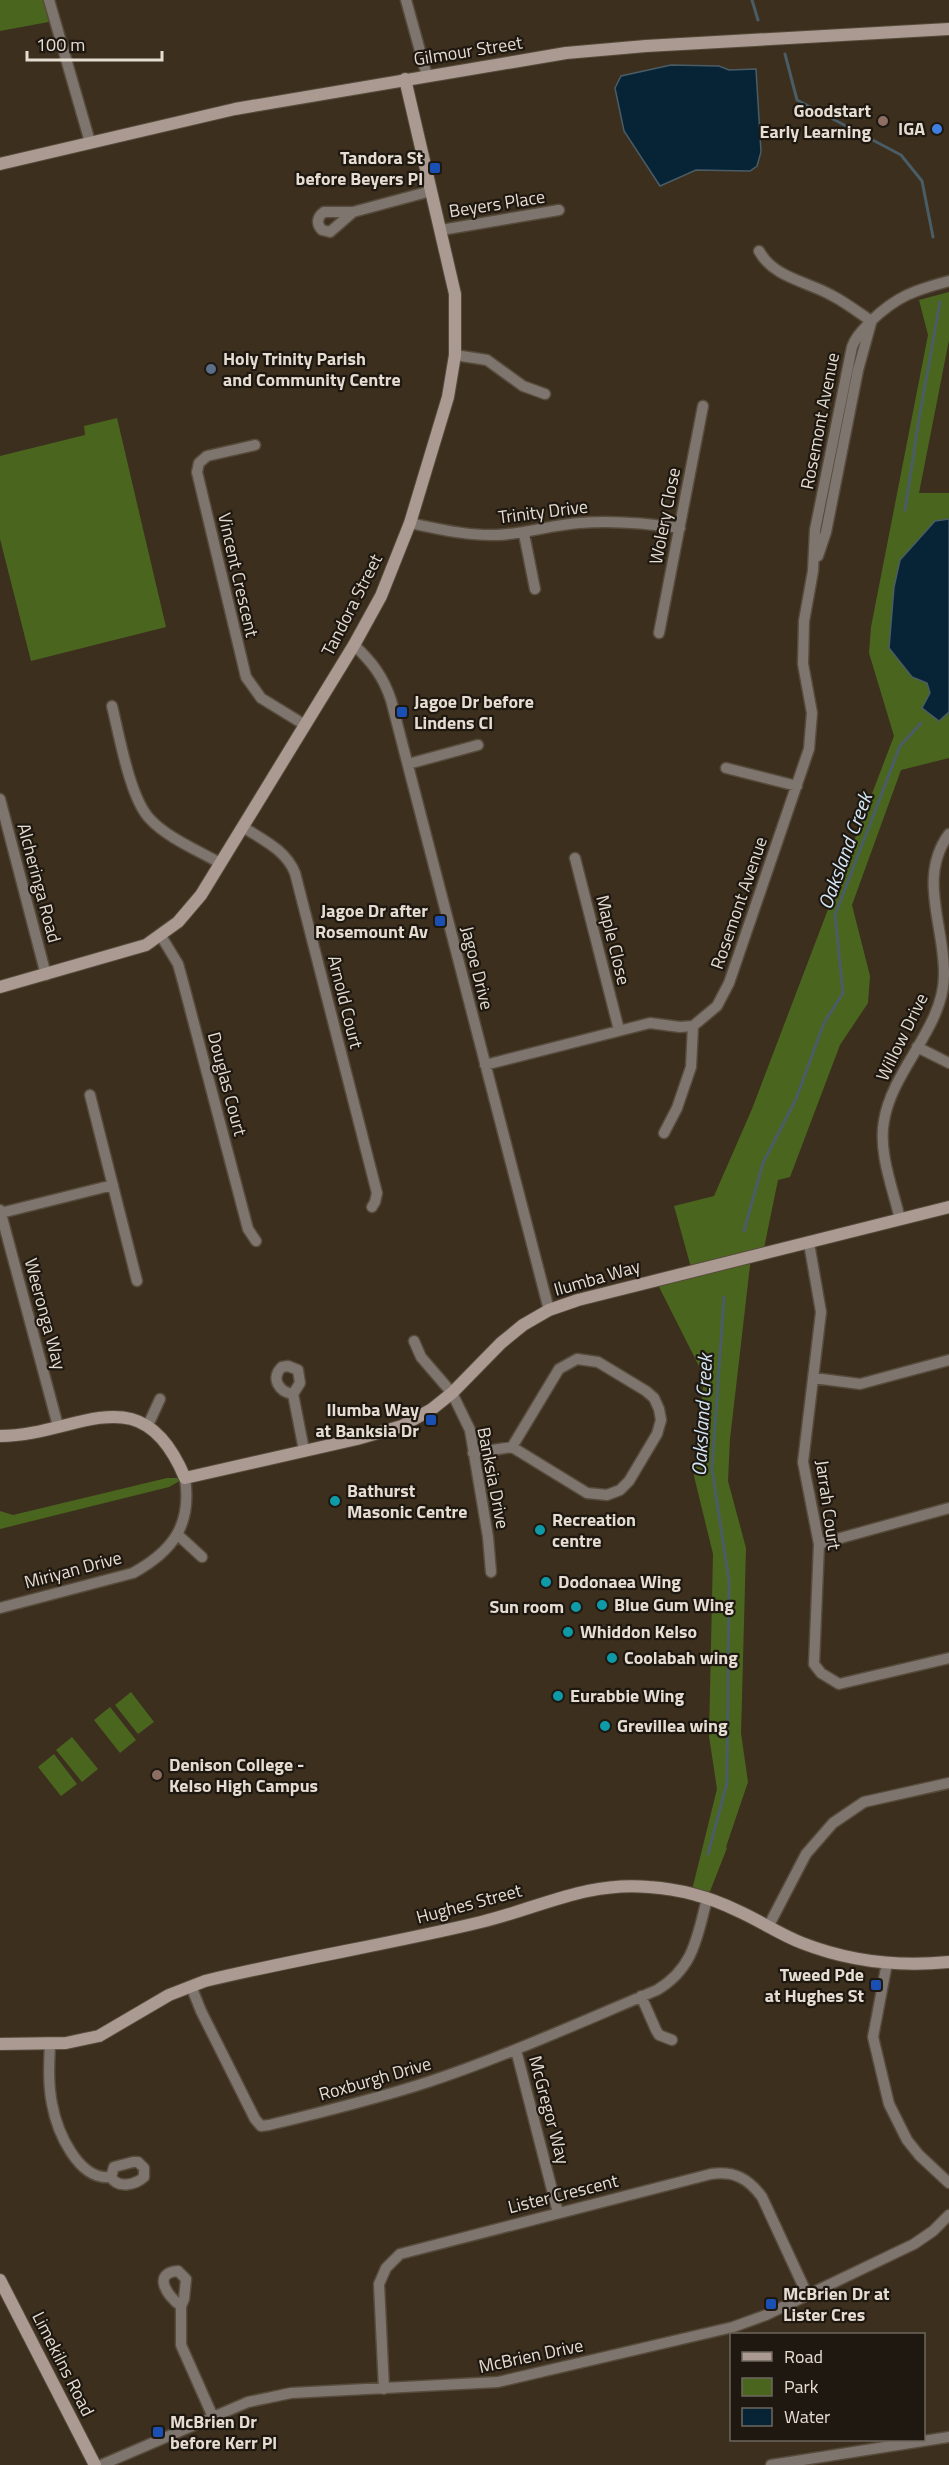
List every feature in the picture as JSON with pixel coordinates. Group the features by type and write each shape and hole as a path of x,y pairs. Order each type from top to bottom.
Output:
{"street":[{"path":"49,0 90,142"},
{"path":"406,0 427,76"},
{"name":"Gilmour Street","path":"0,164 235,109 405,79 599,49 949,29"},
{"name":"Tandora Street","path":"0,987 136,950 161,936 192,907 354,645 381,596 410,523 448,396 455,355 455,294 405,79"},
{"path":"353,212 431,191"},
{"name":"Beyers Place","path":"441,230 559,210"},
{"path":"759,251 763,259 778,272 829,294 872,321 885,307 901,296 949,281"},
{"name":"Rosemont Avenue","path":"693,1026 717,1006 729,983 809,749 812,713 803,664 802,642 813,571 826,532 858,370 872,321"},
{"path":"455,355 487,360 523,386 545,394"},
{"name":"Wolery Close","path":"660,633 703,406"},
{"name":"Vincent Crescent","path":"255,445 207,456 199,463 197,472 246,677 261,698 305,725"},
{"name":"Trinity Drive","path":"410,523 444,531 494,535 524,534 587,523 644,523 680,528"},
{"path":"524,534 535,589"},
{"name":"Jagoe Drive","path":"354,645 371,661 386,683 549,1310"},
{"path":"112,706 137,797 144,812 158,826 220,863"},
{"path":"408,764 478,745"},
{"path":"726,768 797,786"},
{"name":"Alcheringa Road","path":"0,799 46,975"},
{"name":"Arnold Court","path":"243,827 282,852 291,862 295,873 376,1193 372,1207"},
{"name":"Willow Drive","path":"900,1219 883,1141 883,1124 889,1102 937,1009 943,987 944,965 933,876 939,851 949,834"},
{"name":"Maple Close","path":"575,858 620,1030"},
{"name":"Douglas Court","path":"161,936 178,964 248,1229 256,1241"},
{"path":"485,1065 650,1023 680,1027 693,1026 691,1067 677,1108 664,1133"},
{"path":"917,1047 949,1063"},
{"path":"90,1095 137,1281"},
{"path":"0,1212 112,1185"},
{"name":"Ilumba Way","path":"185,1478 357,1439 402,1426 432,1409 452,1393 509,1335 549,1310 578,1300 949,1207"},
{"name":"Weeronga Way","path":"0,1212 58,1426"},
{"name":"Jarrah Court","path":"809,1243 821,1312 803,1462 819,1544 814,1664 821,1673 839,1684 949,1658"},
{"name":"Banksia Drive","path":"414,1341 421,1358 452,1393 470,1430 488,1537 490,1572"},
{"path":"473,1453 512,1447 587,1493 607,1495 620,1490 633,1475 657,1434 661,1420 659,1409 654,1398 646,1390 598,1362 577,1359 558,1369 512,1447"},
{"path":"814,1378 860,1384 949,1360"},
{"path":"293,1394 304,1450"},
{"path":"0,1436 23,1435 90,1418 109,1417 148,1425 160,1399"},
{"name":"Miriyan Drive","path":"0,1608 133,1573 164,1552 178,1535 188,1502 185,1478 174,1454 148,1425"},
{"path":"819,1544 949,1508"},
{"path":"178,1535 202,1557"},
{"path":"768,1927 806,1854 833,1823 864,1802 949,1783"},
{"name":"Hughes Street","path":"0,2043 50,2044 99,2036 169,1995 191,1986 221,1977 484,1922 585,1890 647,1886 707,1899 738,1911 802,1943 835,1954 887,1963 949,1962"},
{"name":"Roxburgh Drive","path":"191,1986 201,2011 255,2119 261,2126 269,2126 397,2092 516,2050 669,1982 687,1963 695,1944 707,1899"},
{"path":"887,1963 873,2037 889,2104 906,2140 949,2183"},
{"path":"641,1996 659,2035 672,2040"},
{"path":"50,2044 50,2087 57,2124 74,2155 86,2170 100,2179 111,2178"},
{"name":"McGregor Way","path":"516,2050 558,2213"},
{"name":"Lister Crescent","path":"384,2389 379,2284 381,2276 392,2260 410,2250 711,2174 733,2174 753,2184 762,2197 807,2294"},
{"name":"McBrien Drive","path":"101,2465 248,2402 276,2395 498,2382 733,2327 766,2315 914,2244 933,2231 949,2215"},
{"name":"Limekilns Road","path":"0,2280 95,2465"},
{"path":"181,2306 182,2345 213,2417"},
{"path":"925,2441 949,2437"},
{"path":"771,2465 925,2441"}],"green space":[{"path":"0,0 49,0 54,21 0,31"},
{"path":"949,292 949,340 919,493 949,493 949,758 901,770 852,905 870,976 868,1003 840,1045 790,1177 778,1180 763,1253 751,1257 730,1439 728,1481 746,1548 741,1733 748,1782 727,1848 707,1899 691,1894 717,1789 709,1736 713,1554 694,1476 704,1376 656,1281 692,1271 674,1206 714,1196 752,1109 894,736 869,653 871,627 928,335 919,300"},
{"path":"117,418 166,627 31,661 0,539 0,456 85,435 84,426"},
{"path":"167,1478 185,1478 169,1487 0,1529 0,1511 13,1515"},
{"path":"131,1692 154,1722 138,1734 115,1705"},
{"path":"110,1707 136,1740 120,1753 94,1720"},
{"path":"72,1737 98,1769 82,1782 56,1750"},
{"path":"54,1754 77,1784 61,1796 38,1767"}],"water":[{"path":"671,65 719,66 729,70 756,69 761,152 757,166 750,171 696,170 660,186 624,131 615,88 621,76"},
{"path":"949,519 949,712 939,721 922,708 930,693 927,683 912,677 889,648 894,587 900,560 935,521"}],"waterway":[{"name":"Oaksland Creek","path":"752,0 758,20"},
{"name":"Oaksland Creek","path":"785,54 797,100 901,155 922,181 933,237"},
{"name":"Oaksland Creek","path":"905,510 940,302"},
{"name":"Oaksland Creek","path":"744,1231 763,1163 796,1099 824,1023 843,993 835,915 900,746 921,723"},
{"name":"Oaksland Creek","path":"708,1854 727,1783 729,1581 712,1469 724,1297"}],"place":[{"name":"Goodstart Early Learning","path":"883,121"},
{"name":"IGA","path":"937,129"},
{"name":"Tandora St before Beyers Pl","path":"435,168"},
{"name":"Holy Trinity Parish and Community Centre","path":"211,369"},
{"name":"Jagoe Dr before Lindens Cl","path":"402,712"},
{"name":"Jagoe Dr after Rosemount Av","path":"440,921"},
{"name":"Ilumba Way at Banksia Dr","path":"431,1420"},
{"name":"Bathurst Masonic Centre","path":"335,1501"},
{"name":"Recreation centre","path":"540,1530"},
{"name":"Dodonaea Wing","path":"546,1582"},
{"name":"Blue Gum Wing","path":"602,1605"},
{"name":"Sun room","path":"576,1607"},
{"name":"Whiddon Kelso","path":"568,1632"},
{"name":"Coolabah wing","path":"612,1658"},
{"name":"Eurabbie Wing","path":"558,1696"},
{"name":"Grevillea wing","path":"605,1726"},
{"name":"Denison College - Kelso High Campus","path":"157,1775"},
{"name":"Tweed Pde at Hughes St","path":"876,1985"},
{"name":"McBrien Dr at Lister Cres","path":"771,2304"},
{"name":"McBrien Dr before Kerr Pl","path":"158,2432"}]}
